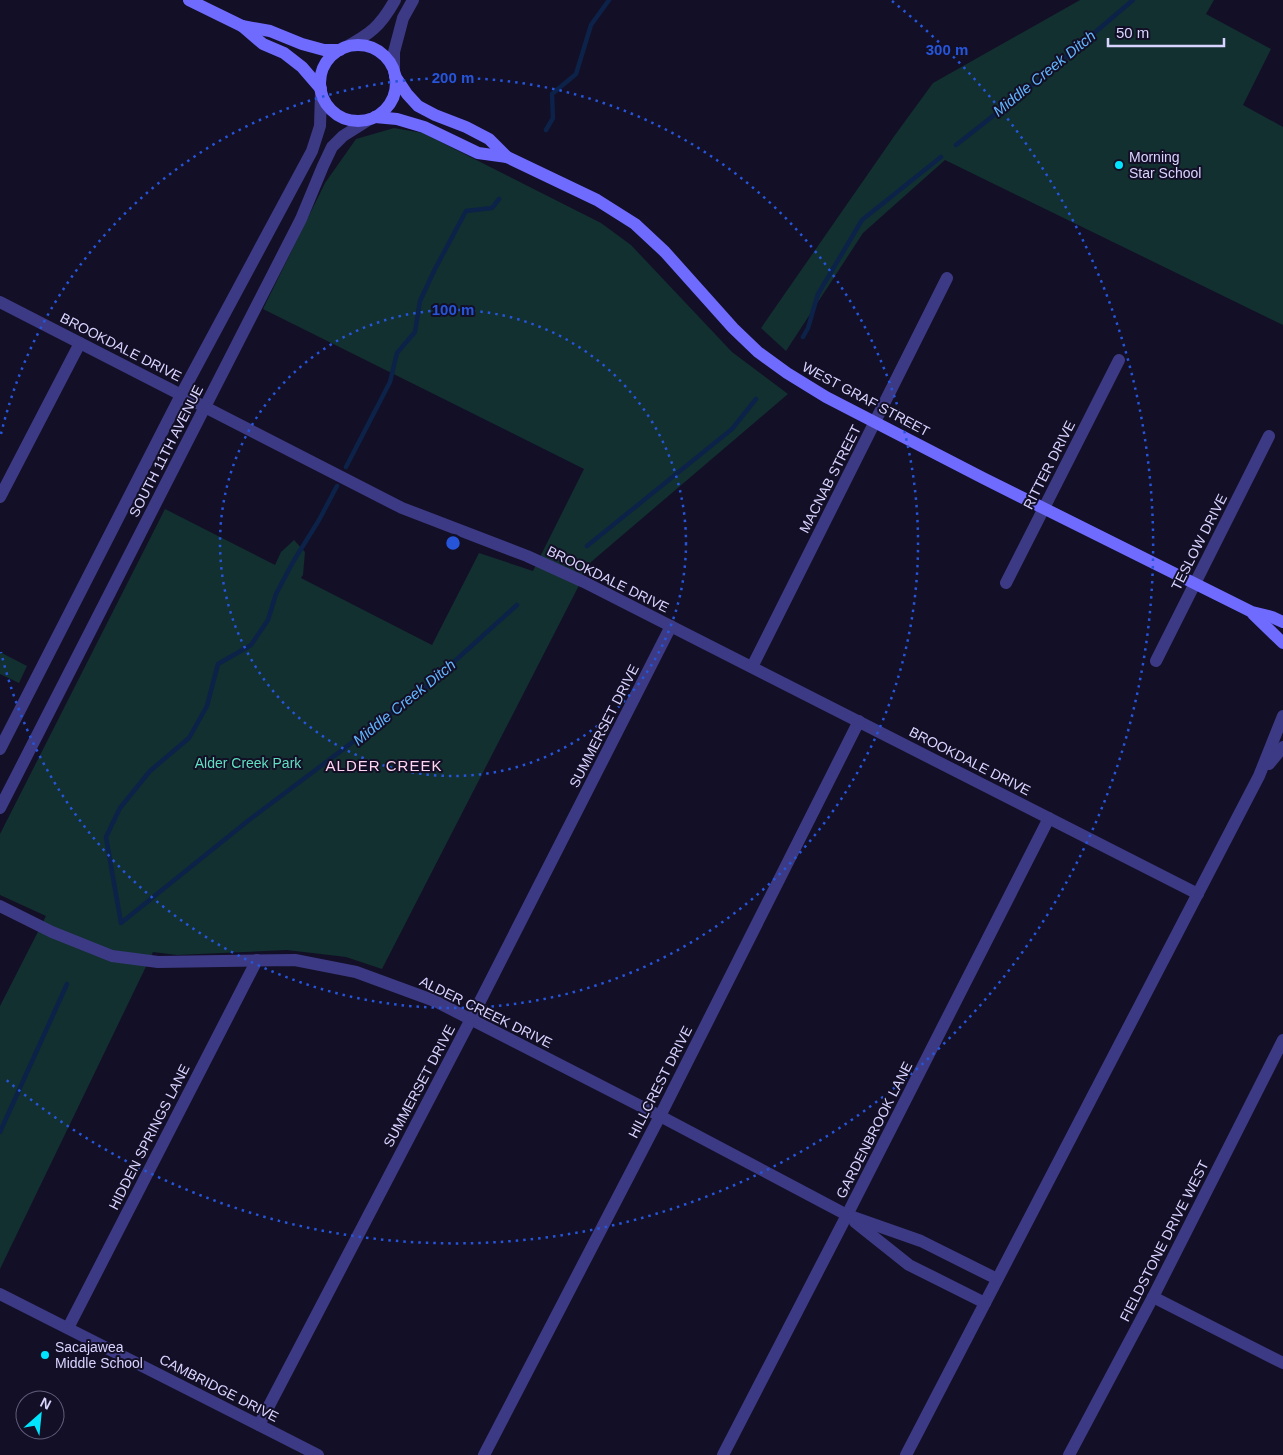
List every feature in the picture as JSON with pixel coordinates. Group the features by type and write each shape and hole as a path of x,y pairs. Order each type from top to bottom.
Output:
{"main road":[{"name":"WEST GRAF STREET","path":"189,0 242,26 263,44 284,53 302,67 321,91 326,105 335,114 346,119 358,121 373,118 397,119 424,127 478,153 507,156"},
{"name":"WEST GRAF STREET","path":"242,26 270,31 302,44 324,50 342,49 356,45 380,52 389,61 394,74 407,94 418,106 466,127 488,139 507,156 597,200 635,224 665,252 733,328 758,352 787,373 826,397 1044,509 1252,612 1283,622"},
{"path":"321,91 321,72 326,62 334,53 342,49"},
{"path":"373,118 389,106 396,84 394,74"},
{"name":"WEST GRAF STREET","path":"1252,612 1283,643"}],"street":[{"path":"342,49 367,36 381,22 395,0"},
{"path":"394,74 394,52 403,18 413,0"},
{"name":"SOUTH 11TH AVENUE","path":"0,749 181,395 312,151 320,126 321,91"},
{"name":"SOUTH 11TH AVENUE","path":"0,808 301,219 332,147 343,136 373,118"},
{"name":"MACNAB STREET","path":"752,667 947,278"},
{"name":"BROOKDALE DRIVE","path":"0,302 402,508 527,556 584,582 1198,894"},
{"path":"0,497 80,343"},
{"name":"RITTER DRIVE","path":"1006,583 1119,360"},
{"name":"TESLOW DRIVE","path":"1156,661 1270,436"},
{"name":"SUMMERSET DRIVE","path":"259,1425 471,1019 671,626"},
{"path":"906,1455 1260,776 1283,716"},
{"name":"HILLCREST DRIVE","path":"484,1455 660,1116 859,721"},
{"path":"1260,776 1283,747"},
{"name":"GARDENBROOK LANE","path":"723,1455 1049,818"},
{"name":"ALDER CREEK DRIVE","path":"0,906 52,932 112,956 158,962 295,960 356,972 435,1001 660,1116 847,1215 921,1241 997,1279"},
{"name":"HIDDEN SPRINGS LANE","path":"68,1328 257,960"},
{"name":"FIELDSTONE DRIVE WEST","path":"1069,1455 1278,1063 1283,1040"},
{"name":"ALDER CREEK DRIVE","path":"847,1215 909,1265 985,1303"},
{"name":"CAMBRIDGE DRIVE","path":"0,1294 318,1455"},
{"path":"1153,1298 1283,1362"}],"green space":[{"name":"Morning Star School","path":"1080,0 1214,0 1206,14 1271,49 1243,105 1283,127 1283,325 945,160 863,233 786,351 761,328 933,83"},
{"name":"Alder Creek Park","path":"394,128 423,133 601,223 631,245 732,352 788,394 591,562 382,969 346,957 287,950 177,955 153,952 0,1269 0,1006 46,916 0,895 0,834 165,509 275,565 281,552 294,540 305,552 303,575 301,578 432,645 479,553 533,571 584,469 263,309 325,183 356,139"},
{"path":"0,652 27,666 19,683 0,674"}],"waterway":[{"path":"546,130 553,118 552,94 576,74 591,25 609,0"},
{"name":"Middle Creek Ditch","path":"956,145 1039,80 1133,0"},
{"name":"Middle Creek Ditch","path":"803,337 808,328 818,294 862,220 941,157"},
{"path":"346,467 390,382 397,353 415,332 420,301 466,211 492,208 499,199"},
{"name":"Middle Creek Ditch","path":"587,546 732,429 756,399"},
{"path":"337,486 276,594 268,620 251,645 218,664 207,706 189,738 150,771 120,808 106,837 121,923 249,820 426,687 517,605"},
{"name":"Middle Creek Ditch","path":"0,1132 67,984"}],"place":[{"name":"Morning Star School","path":"1119,165"},
{"name":"Sacajawea Middle School","path":"45,1355"}],"district":[{"name":"ALDER CREEK","path":"384,765"}]}
